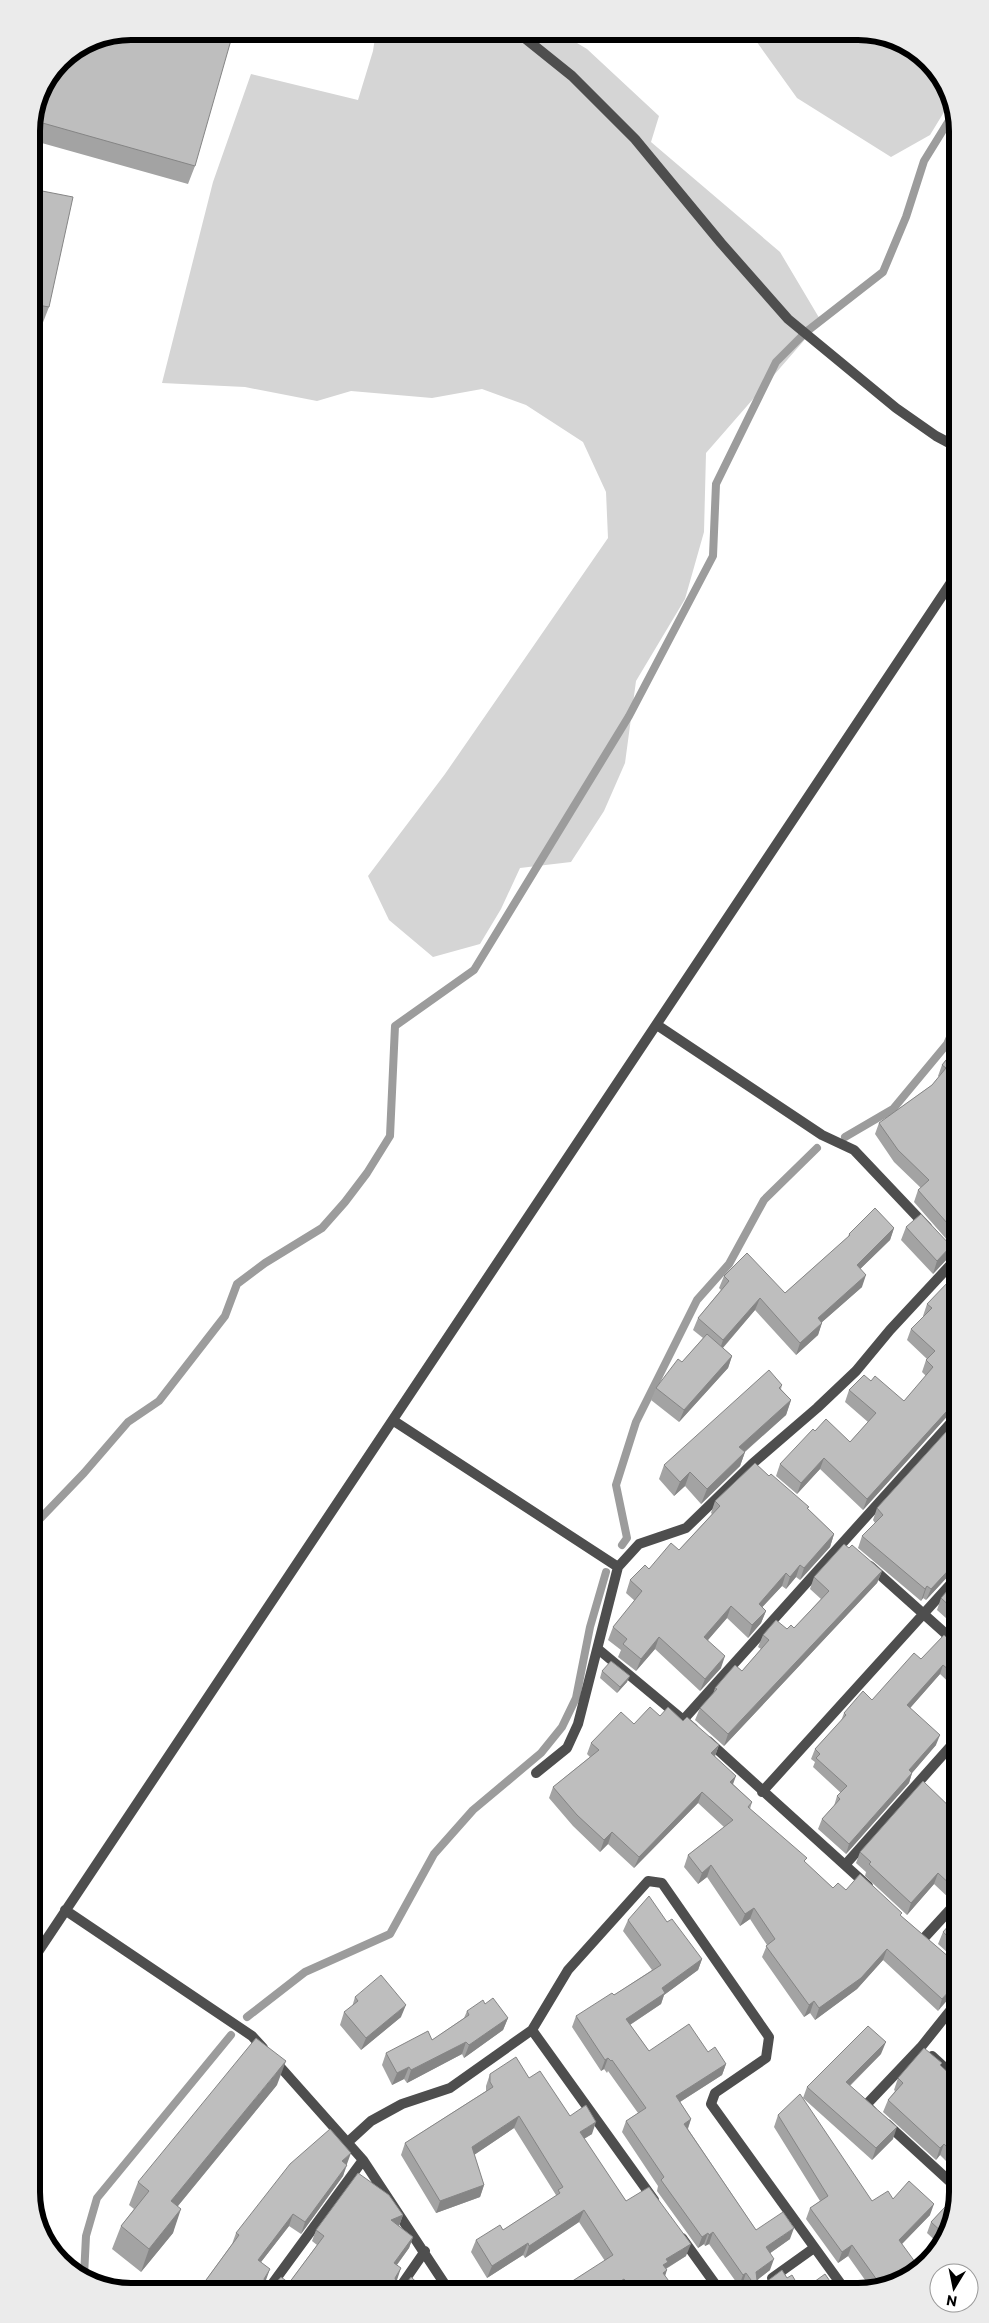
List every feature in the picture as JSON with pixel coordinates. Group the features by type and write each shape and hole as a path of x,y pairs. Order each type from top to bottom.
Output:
{"street":[{"path":"527,40 572,76 634,140 788,320 896,408 949,443"},
{"path":"40,1949 394,1421 949,586"},
{"path":"657,1025 822,1135 854,1150 935,1235"},
{"path":"536,1773 567,1748 578,1724 618,1567 639,1544 686,1528 756,1467 856,1371 890,1330 945,1280 949,1268"},
{"path":"394,1421 618,1567"},
{"path":"684,1719 949,1425"},
{"path":"864,1561 949,1637"},
{"path":"762,1792 949,1585"},
{"path":"598,1649 684,1719 874,1892"},
{"path":"845,1865 949,1748"},
{"path":"348,2142 371,2121 402,2104 450,2088 532,2030 568,1970 648,1881 662,1883 769,2037 766,2058 715,2092 711,2104 840,2283"},
{"path":"65,1910 252,2036 363,2160 425,2251 444,2283"},
{"path":"924,1938 949,1911"},
{"path":"949,2012 921,2046 866,2105 949,2181"},
{"path":"532,2030 660,2207"},
{"path":"921,2046 949,2071"},
{"path":"273,2283 363,2160"},
{"path":"677,2231 714,2283"},
{"path":"766,2282 814,2248"},
{"path":"403,2283 425,2251"}],"shaded area":[{"path":"375,40 572,40 587,49 659,116 651,142 780,252 821,321 706,453 704,532 685,599 636,681 625,763 604,811 571,862 520,868 501,909 480,944 433,957 389,920 368,876 445,774 608,538 606,492 583,442 526,405 482,389 432,398 351,391 317,401 245,387 162,383 213,182 251,74 358,100"},
{"path":"755,40 864,40 887,45 909,55 922,67 937,85 946,108 930,135 891,157 797,98"}],"building":[{"path":"131,40 231,40 195,166 40,122 43,107 55,80 71,63 85,52 113,42"},
{"path":"40,191 73,197 49,307 40,305"},
{"path":"949,1056 949,1225 918,1190 929,1180 898,1150 879,1123 932,1085 946,1068 942,1065"},
{"path":"875,1208 894,1228 857,1265 866,1275 818,1318 822,1323 800,1343 760,1298 723,1340 698,1318 729,1281 724,1276 747,1253 785,1293 850,1235"},
{"path":"921,1214 949,1244 949,1248 937,1261 906,1227"},
{"path":"949,1281 949,1409 867,1499 824,1458 801,1483 780,1464 813,1429 815,1431 826,1419 850,1442 876,1413 849,1390 864,1375 871,1381 875,1376 904,1401 933,1367 926,1360 935,1351 911,1329 932,1308 927,1304"},
{"path":"707,1334 732,1356 684,1410 656,1388 678,1359 682,1362"},
{"path":"769,1370 782,1385 779,1388 791,1400 739,1447 745,1452 707,1489 690,1472 680,1482 664,1465"},
{"path":"949,1429 949,1570 931,1589 927,1586 925,1589 862,1536 883,1515 877,1508"},
{"path":"755,1463 769,1476 771,1474 809,1507 807,1508 834,1534 804,1568 800,1565 790,1577 786,1573 759,1604 766,1611 752,1625 731,1606 704,1637 725,1656 705,1679 659,1637 641,1659 623,1644 627,1639 613,1627 642,1591 630,1580 645,1565 649,1569 671,1543 679,1550 720,1506 715,1501"},
{"path":"844,1544 849,1548 852,1545 882,1571 728,1734 700,1708 735,1665 742,1671 769,1640 763,1635 776,1620 787,1629 791,1625 794,1628 829,1591 814,1577"},
{"path":"949,1589 949,1605 941,1598"},
{"path":"944,1635 949,1640 949,1670 943,1665 907,1705 940,1735 909,1770 912,1773 849,1844 822,1819 840,1799 837,1796 847,1786 816,1758 820,1754 815,1749 846,1715 844,1713 863,1691 872,1700 914,1653 921,1659"},
{"path":"611,1661 630,1676 620,1687 602,1671"},
{"path":"650,1707 660,1716 668,1707 683,1721 687,1717 719,1745 711,1753 736,1776 730,1782 752,1802 748,1807 807,1858 804,1861 833,1888 838,1883 846,1890 860,1874 902,1913 900,1915 949,1957 949,1991 942,1999 887,1949 861,1978 819,2008 814,2001 809,2005 766,1946 775,1939 754,1908 745,1914 711,1865 702,1873 688,1855 733,1820 702,1792 639,1857 612,1832 604,1840 577,1815 553,1787 599,1750 591,1743 621,1712 634,1724"},
{"path":"923,1781 949,1806 949,1883 938,1873 911,1903 869,1864 871,1862 860,1852"},
{"path":"649,1896 667,1922 672,1919 702,1959 662,1988 665,1993 626,2019 649,2051 689,2024 708,2052 715,2047 726,2064 676,2096 691,2119 684,2124 756,2230 783,2212 794,2228 766,2247 774,2259 756,2272 757,2280 766,2282 782,2270 787,2278 792,2275 797,2283 753,2283 746,2273 743,2275 713,2232 702,2237 661,2180 664,2177 626,2121 646,2108 612,2060 608,2058 605,2060 576,2016 612,1993 614,1995 661,1965 628,1920"},
{"path":"949,1925 949,1938 943,1932"},
{"path":"381,1975 406,2005 366,2038 344,2012 358,2001 355,1997"},
{"path":"493,1998 508,2018 469,2045 466,2042 411,2070 409,2067 397,2073 386,2053 428,2031 432,2040 469,2015 467,2011 483,2000 485,2004"},
{"path":"868,2026 886,2042 846,2082 897,2127 876,2148 807,2087"},
{"path":"256,2038 286,2061 171,2201 181,2209 149,2249 121,2226 149,2191 138,2182"},
{"path":"924,2048 942,2063 940,2065 949,2073 949,2149 944,2144 940,2148 888,2100 903,2083 898,2078"},
{"path":"516,2057 529,2078 540,2071 570,2116 586,2105 596,2122 580,2132 626,2201 649,2187 691,2244 666,2259 668,2262 663,2265 667,2270 663,2273 670,2283 627,2283 624,2279 618,2283 569,2283 613,2255 584,2210 529,2246 528,2243 492,2266 476,2240 500,2225 503,2230 560,2193 558,2190 563,2187 519,2116 472,2147 484,2185 440,2201 405,2143 493,2087 490,2082 490,2074"},
{"path":"800,2094 872,2201 888,2191 893,2199 909,2181 934,2204 899,2240 915,2262 898,2274 878,2281 852,2245 842,2252 810,2208 828,2196 778,2115"},
{"path":"330,2129 351,2153 342,2161 347,2165 305,2222 293,2214 258,2260 270,2269 264,2279 265,2283 204,2283 239,2235 236,2233 290,2164"},
{"path":"358,2173 389,2195 403,2215 391,2220 413,2237 394,2263 401,2268 395,2278 396,2282 399,2283 289,2283 324,2236 316,2230"},
{"path":"948,2204 940,2231 931,2222"},
{"path":"825,2274 831,2283 813,2283"},
{"path":"281,2277 289,2283 276,2283"},
{"path":"411,2277 417,2283 406,2283"}],"waterway":[{"path":"806,332 883,272 906,217 924,161 948,122"},
{"path":"40,1519 84,1473 128,1422 159,1401 225,1316 237,1284 265,1263 322,1228 367,1173 390,1136 395,1026 474,970 629,716 713,556 716,484 776,362 804,334"},
{"path":"845,1137 893,1109 949,1040"},
{"path":"622,1545 627,1538 616,1485 636,1422 697,1300 729,1264 764,1200 817,1148"},
{"path":"247,2017 305,1972 390,1934 434,1854 473,1810 541,1753 562,1727 576,1698 590,1627 606,1572"},
{"path":"84,2270 86,2236 97,2198 231,2035"}]}
